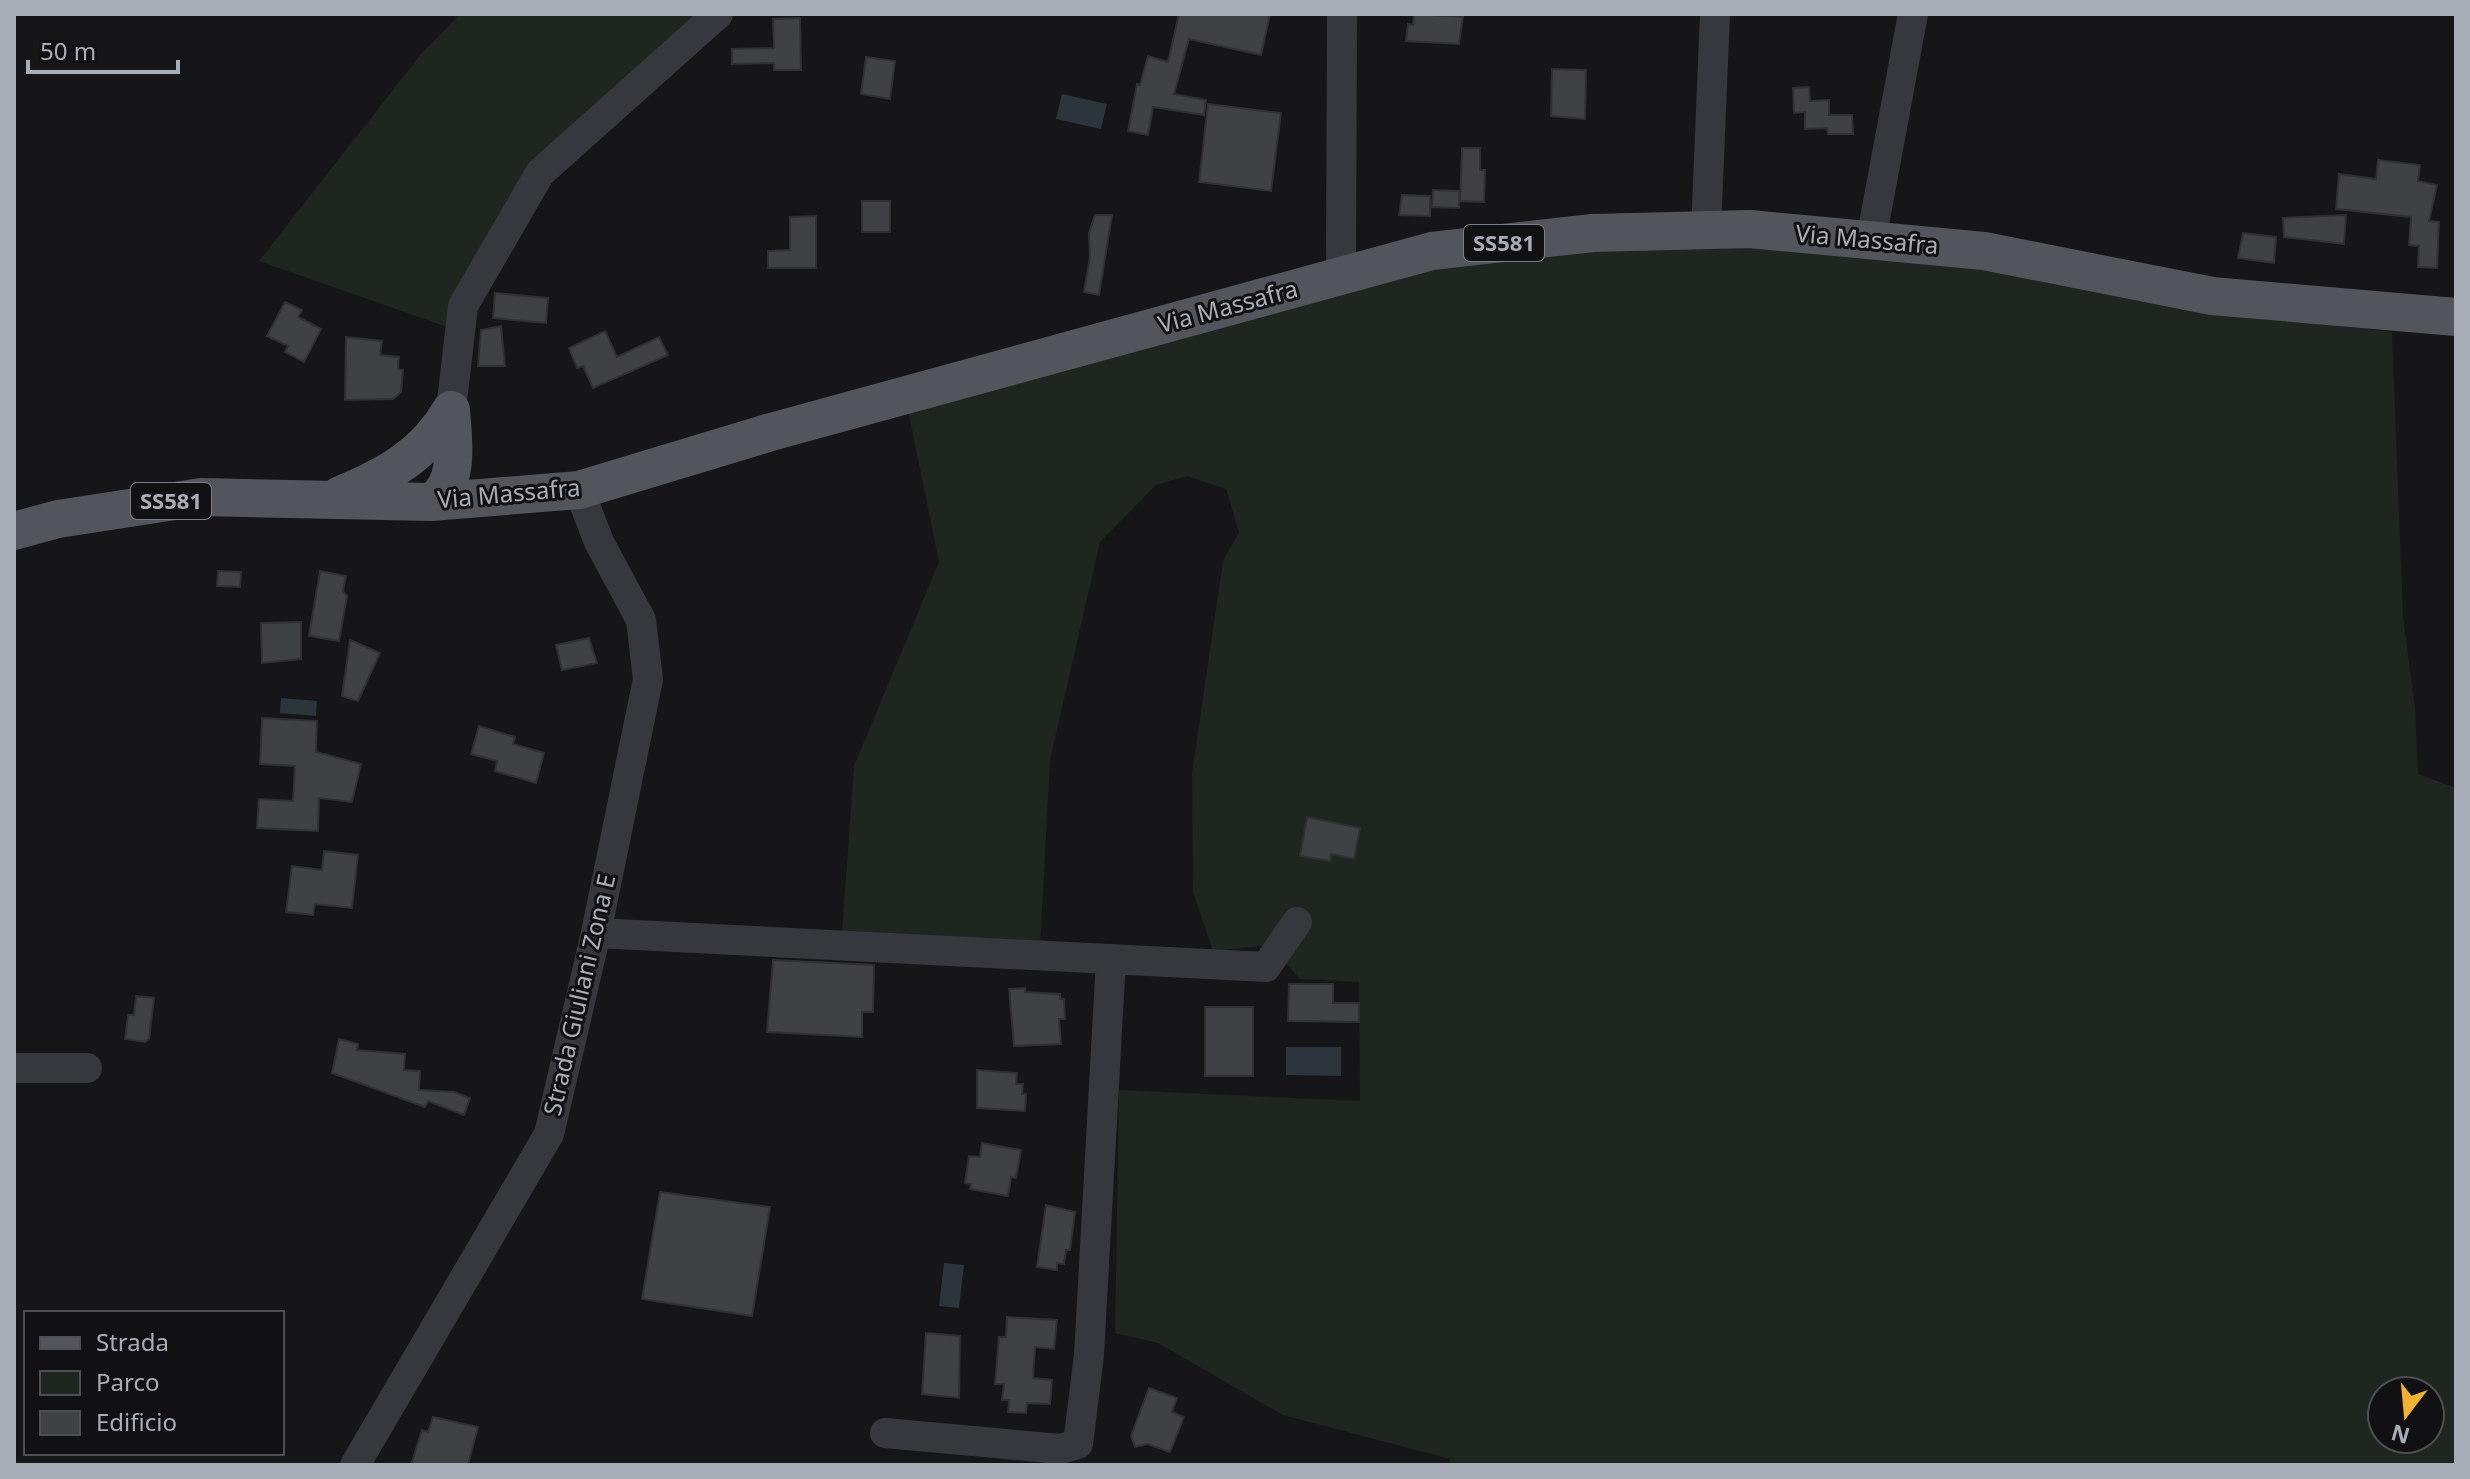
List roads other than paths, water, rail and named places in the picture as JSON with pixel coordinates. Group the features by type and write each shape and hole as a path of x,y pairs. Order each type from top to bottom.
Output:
{"main road":[{"name":"Via Massafra","path":"14,531 58,519 201,497 431,502 579,490 771,432 1432,251 1593,233 1750,229 1871,240 1984,251 2212,296 2456,317"},
{"path":"443,427 490,482 512,497"},
{"path":"330,499 397,468 443,427"},
{"path":"431,502 420,493 418,466 443,427"}],"street":[{"path":"443,427 463,306 540,173 718,14"},
{"path":"1341,276 1342,14"},
{"path":"1706,230 1715,14"},
{"path":"1871,240 1913,14"},
{"name":"Strada Giuliani Zona E","path":"355,1465 549,1134 596,933 648,679 641,620 599,542 579,490"},
{"path":"596,933 1266,967 1297,922"},
{"path":"885,1433 1060,1449 1078,1444 1089,1355 1111,959"},
{"path":"14,1068 87,1068"}]}
